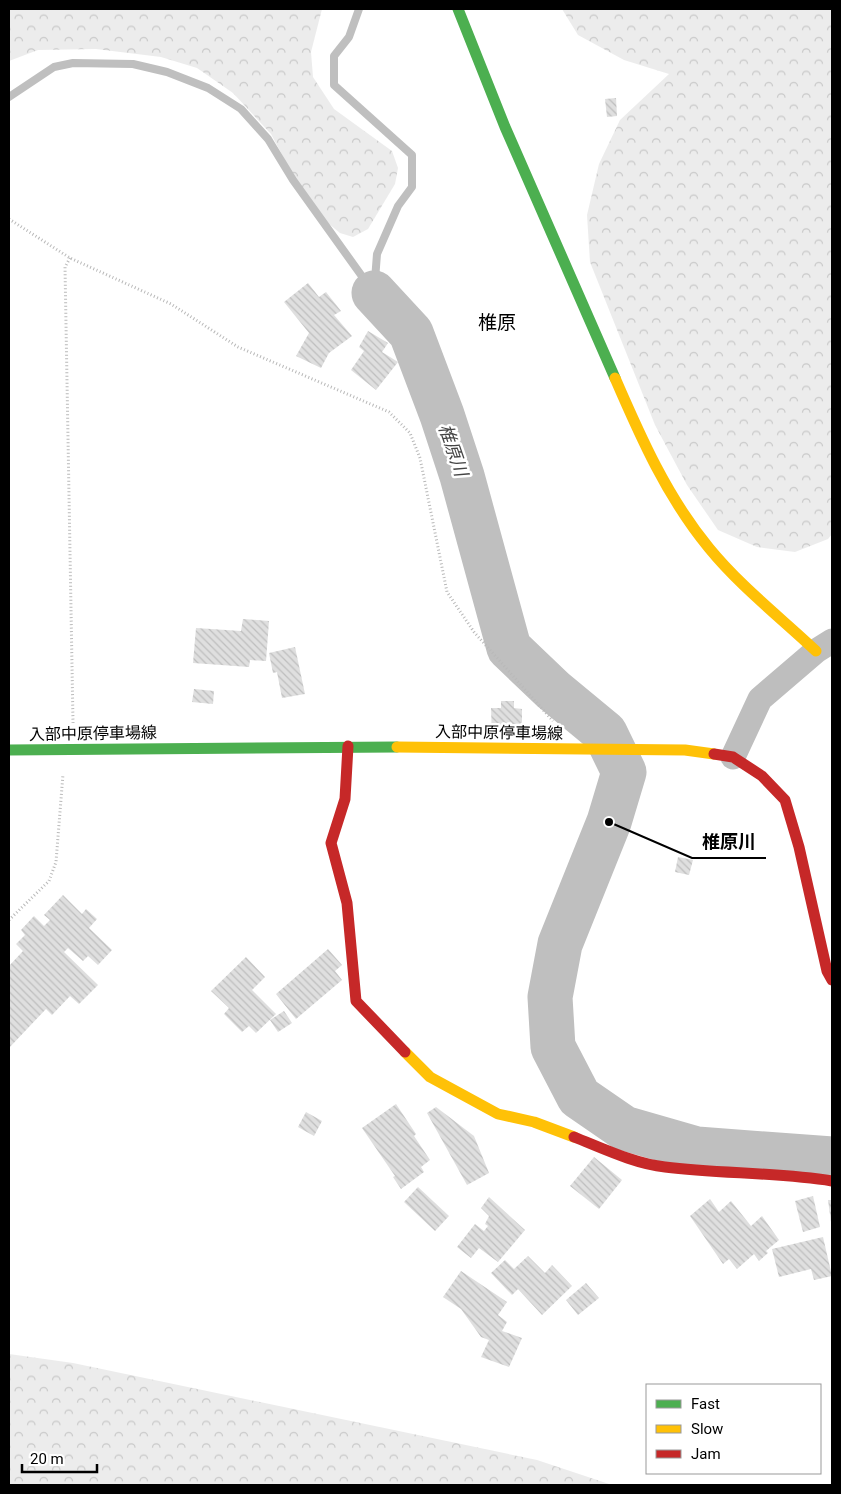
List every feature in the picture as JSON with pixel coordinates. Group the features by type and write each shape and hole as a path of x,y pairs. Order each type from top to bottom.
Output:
{"street":[{"path":"458,9 505,127 640,438 667,487 697,534 727,568 824,646 760,699 733,757"},
{"path":"348,746 345,799 331,843 347,903 356,1001 430,1077 498,1114 534,1122 627,1157 663,1167 802,1176 832,1181"},
{"name":"入部中原停車場線","path":"9,750 348,746 564,748 685,750 733,757 762,776 785,800 799,847 827,971 832,980"}],"path":[{"path":"9,219 70,258 171,304 238,347 389,412 410,433 420,458 447,592 474,632 562,731 564,748"},
{"path":"9,920 49,881 56,862 69,749 64,267 70,258"}],"green space":[{"path":"9,9 322,9 311,52 313,77 334,109 392,151 398,168 395,184 368,229 353,237 340,233 311,209 271,134 233,93 197,68 161,57 96,49 38,50 9,61"},
{"path":"562,9 832,9 832,534 828,539 795,552 757,547 718,530 687,485 655,425 590,262 587,215 599,164 620,120 669,74 624,60 578,35"},
{"path":"9,1354 73,1363 537,1460 612,1485 9,1485"}],"building":[{"path":"616,98 617,116 607,117 605,99"},
{"path":"308,283 319,297 326,292 341,311 334,315 352,336 329,353 321,368 296,356 309,333 284,302"},
{"path":"368,331 388,343 382,352 398,362 376,390 351,370 364,351 359,347"},
{"path":"243,619 269,621 266,661 250,660 249,667 193,663 196,628 241,631"},
{"path":"295,647 305,694 282,698 277,672 273,673 269,653"},
{"path":"194,689 214,691 213,704 192,702"},
{"path":"501,701 514,701 514,708 522,709 522,738 492,738 491,708 501,708"},
{"path":"678,857 693,860 689,875 675,872"},
{"path":"63,895 82,914 86,909 97,919 89,928 112,950 98,965 88,956 83,961 68,948 64,952 98,985 79,1004 70,996 52,1015 46,1009 9,1048 9,966 23,951 16,944 25,935 21,930 34,916 44,926 50,920 44,915"},
{"path":"328,949 342,965 335,971 342,980 296,1019 276,994"},
{"path":"246,957 265,977 252,990 276,1014 256,1033 249,1026 242,1032 224,1014 229,1008 211,991"},
{"path":"284,1011 292,1023 278,1032 270,1020"},
{"path":"396,1104 416,1134 414,1136 430,1160 421,1167 424,1172 401,1189 393,1177 395,1176 362,1128"},
{"path":"436,1107 474,1136 489,1173 467,1185 427,1113"},
{"path":"306,1112 322,1121 314,1136 298,1127"},
{"path":"594,1157 622,1180 599,1209 570,1186"},
{"path":"418,1187 449,1216 435,1231 404,1202"},
{"path":"813,1196 820,1227 803,1232 795,1201"},
{"path":"489,1197 525,1230 498,1262 479,1248 471,1258 457,1247 475,1224 484,1231 488,1226 485,1224 489,1216 481,1208"},
{"path":"710,1199 719,1212 731,1201 751,1226 762,1216 779,1240 766,1251 768,1253 759,1261 754,1254 737,1269 729,1259 723,1264 690,1216"},
{"path":"828,1200 832,1200 832,1222 831,1222"},
{"path":"823,1237 832,1276 814,1280 811,1269 779,1277 772,1249"},
{"path":"528,1256 545,1273 552,1265 572,1286 542,1315 518,1289 512,1295 491,1273 505,1260 514,1269"},
{"path":"461,1271 507,1302 498,1315 507,1322 502,1331 522,1338 509,1367 481,1357 489,1340 481,1337 461,1309 443,1297"},
{"path":"586,1283 599,1298 578,1315 566,1300"}],"waterway":[{"path":"359,9 349,37 334,56 334,85 412,155 412,187 398,206 377,254 374,293"},
{"path":"9,97 54,67 73,63 133,64 167,72 208,88 241,109 268,139 293,180 374,293"},
{"name":"椎原川","path":"374,293 411,333 442,415 462,476 509,648 553,690 605,733 624,772 609,822 560,944 550,997 553,1047 579,1097 624,1128 697,1149 832,1159"}],"traffic: fast":[{"path":"458,9 505,127 615,378"},
{"path":"9,750 397,747"}],"traffic: slow":[{"path":"615,378 656,466 694,529 721,562 816,651"},
{"path":"397,747 685,750 714,754"},
{"path":"405,1052 430,1077 498,1114 534,1122 574,1137"}],"traffic: jam":[{"path":"348,746 345,799 331,843 347,903 356,1001 405,1052"},
{"path":"714,754 733,757 762,776 785,800 799,847 827,971 832,980"},
{"path":"574,1137 642,1163 707,1171 790,1176 832,1181"}],"place":[{"name":"椎原川","path":"609,822"}],"district":[{"name":"椎原","path":"497,322"}]}
